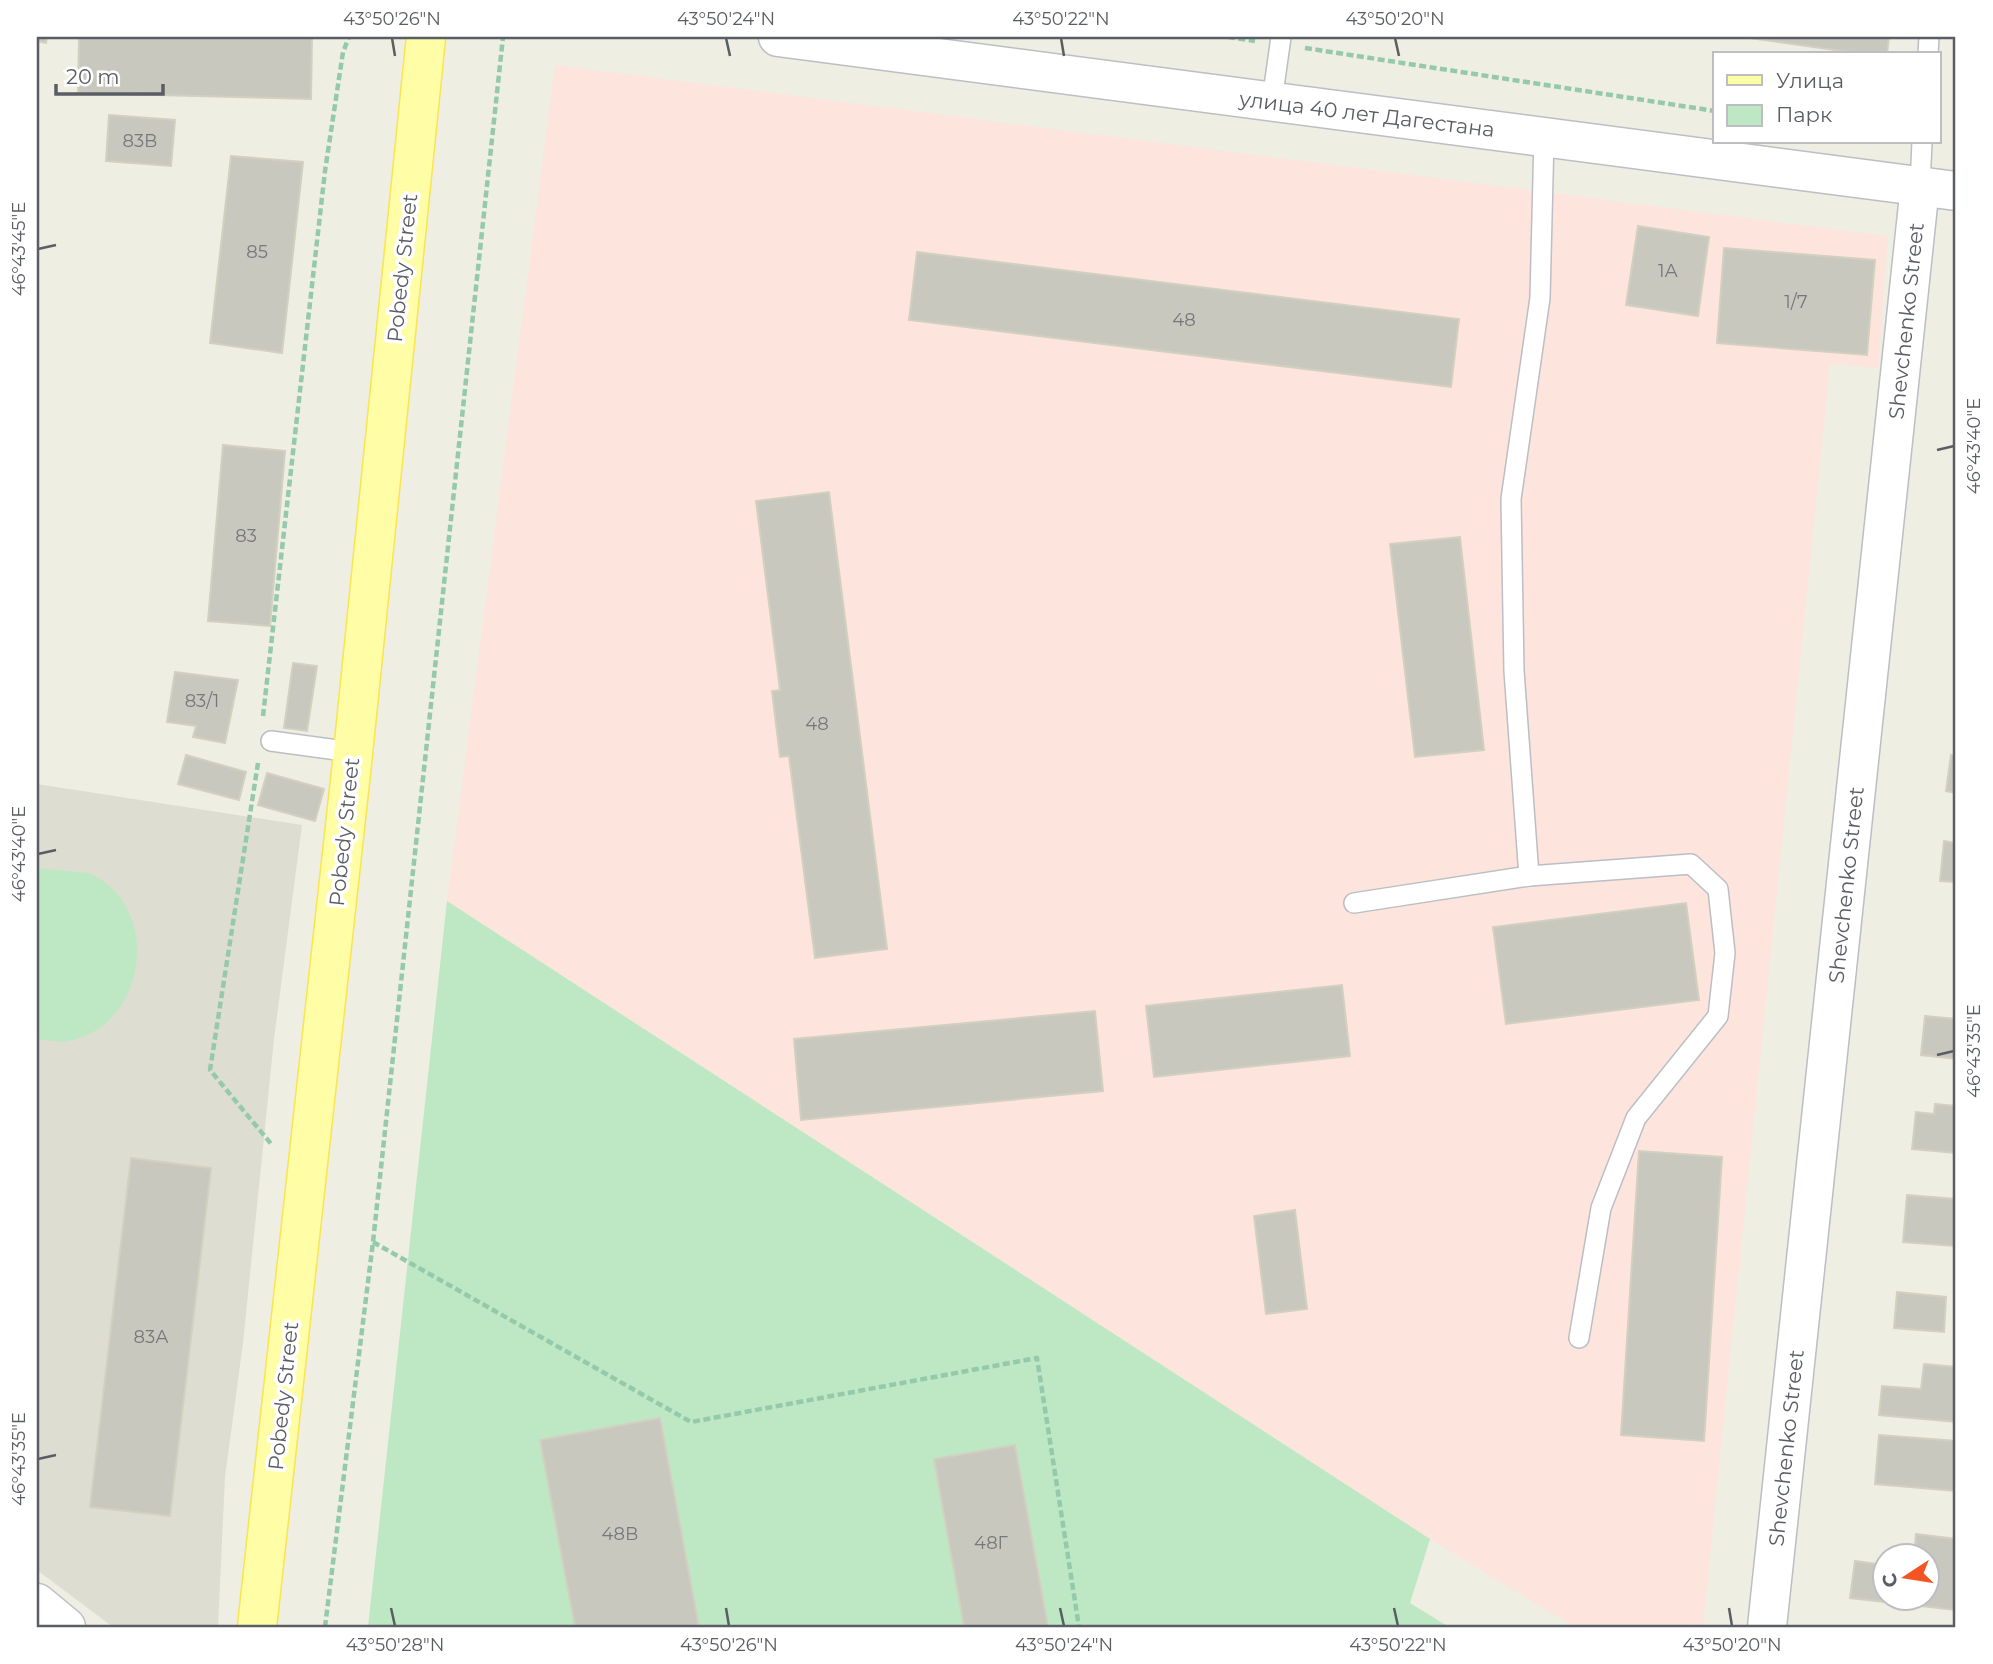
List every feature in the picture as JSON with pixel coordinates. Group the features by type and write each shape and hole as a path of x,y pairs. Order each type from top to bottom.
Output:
{"main road":[{"name":"Pobedy Street","path":"257,1627 426,37"},
{"name":"Pobedy Street","path":"265,1627 356,791 434,37"}],"street":[{"name":"улица 40 лет Дагестана","path":"778,37 1938,189"},
{"name":"Shevchenko Street","path":"1767,1627 1938,189"},
{"path":"37,1603 66,1627"}],"lane":[{"path":"1272,101 1281,41"},
{"path":"1529,876 1514,671 1511,499 1540,298 1544,137"},
{"name":"Shevchenko Street","path":"1923,144 1938,189"},
{"path":"265,746 352,752"},
{"path":"1354,903 1529,876 1691,864 1718,889 1725,953 1718,1016 1636,1118 1601,1208 1579,1338"}],"path":[{"path":"262,723 324,171 343,52 349,37"},
{"path":"325,1627 373,1242 503,37"},
{"path":"1228,37 1281,41 1713,111"},
{"path":"265,746 211,1070 279,1154"},
{"path":"373,1242 691,1422 1037,1358 1079,1627"}],"shaded area":[{"path":"555,65 1888,236 1878,368 1830,364 1703,1627 1574,1627 1430,1539 447,901"},
{"path":"37,784 302,825 274,1039 243,1343 225,1477 218,1627 113,1627 37,1570"}],"green space":[{"path":"37,868 89,873 113,889 128,911 136,936 136,963 130,990 116,1013 96,1031 69,1041 37,1039"},
{"path":"447,901 1430,1539 1410,1603 1449,1627 368,1627"}],"building":[{"path":"37,37 47,37 46,43 37,41"},
{"path":"79,37 312,37 311,99 78,93"},
{"path":"1743,37 1889,37 1887,52 1849,52"},
{"path":"109,115 175,120 171,166 106,161"},
{"path":"231,156 303,162 282,353 210,343"},
{"path":"1638,226 1709,237 1698,316 1626,305"},
{"path":"1724,248 1875,260 1867,355 1717,343"},
{"path":"917,252 1459,319 1451,387 909,320"},
{"path":"223,445 285,451 270,626 208,621"},
{"path":"829,492 887,949 815,958 789,756 780,757 772,691 780,690 756,501"},
{"path":"1460,537 1484,750 1415,757 1390,544"},
{"path":"293,663 317,666 307,731 284,728"},
{"path":"175,672 238,680 225,743 193,737 196,726 167,722"},
{"path":"186,755 246,772 239,800 178,784"},
{"path":"1951,755 1956,756 1956,793 1946,791"},
{"path":"267,773 324,789 315,821 258,805"},
{"path":"1944,841 1956,843 1956,882 1940,881"},
{"path":"1686,903 1699,1000 1506,1024 1493,927"},
{"path":"1342,985 1350,1056 1154,1077 1146,1006"},
{"path":"1095,1011 1103,1091 801,1120 794,1039"},
{"path":"1925,1016 1956,1019 1956,1059 1921,1055"},
{"path":"1935,1104 1956,1106 1956,1153 1912,1149 1916,1112 1934,1114"},
{"path":"1639,1151 1722,1157 1704,1441 1621,1435"},
{"path":"131,1158 211,1168 170,1516 90,1507"},
{"path":"1907,1195 1956,1199 1954,1246 1903,1242"},
{"path":"1295,1210 1307,1309 1266,1314 1254,1216"},
{"path":"1897,1292 1946,1297 1944,1332 1894,1328"},
{"path":"1924,1364 1956,1367 1956,1422 1879,1415 1882,1386 1921,1389"},
{"path":"660,1418 699,1627 575,1627 540,1440"},
{"path":"1879,1435 1956,1441 1956,1491 1875,1484"},
{"path":"1015,1445 1048,1627 964,1627 934,1459"},
{"path":"1916,1534 1956,1539 1955,1610 1940,1608 1940,1542 1915,1542"},
{"path":"1855,1561 1870,1563 1870,1600 1850,1598"}]}
